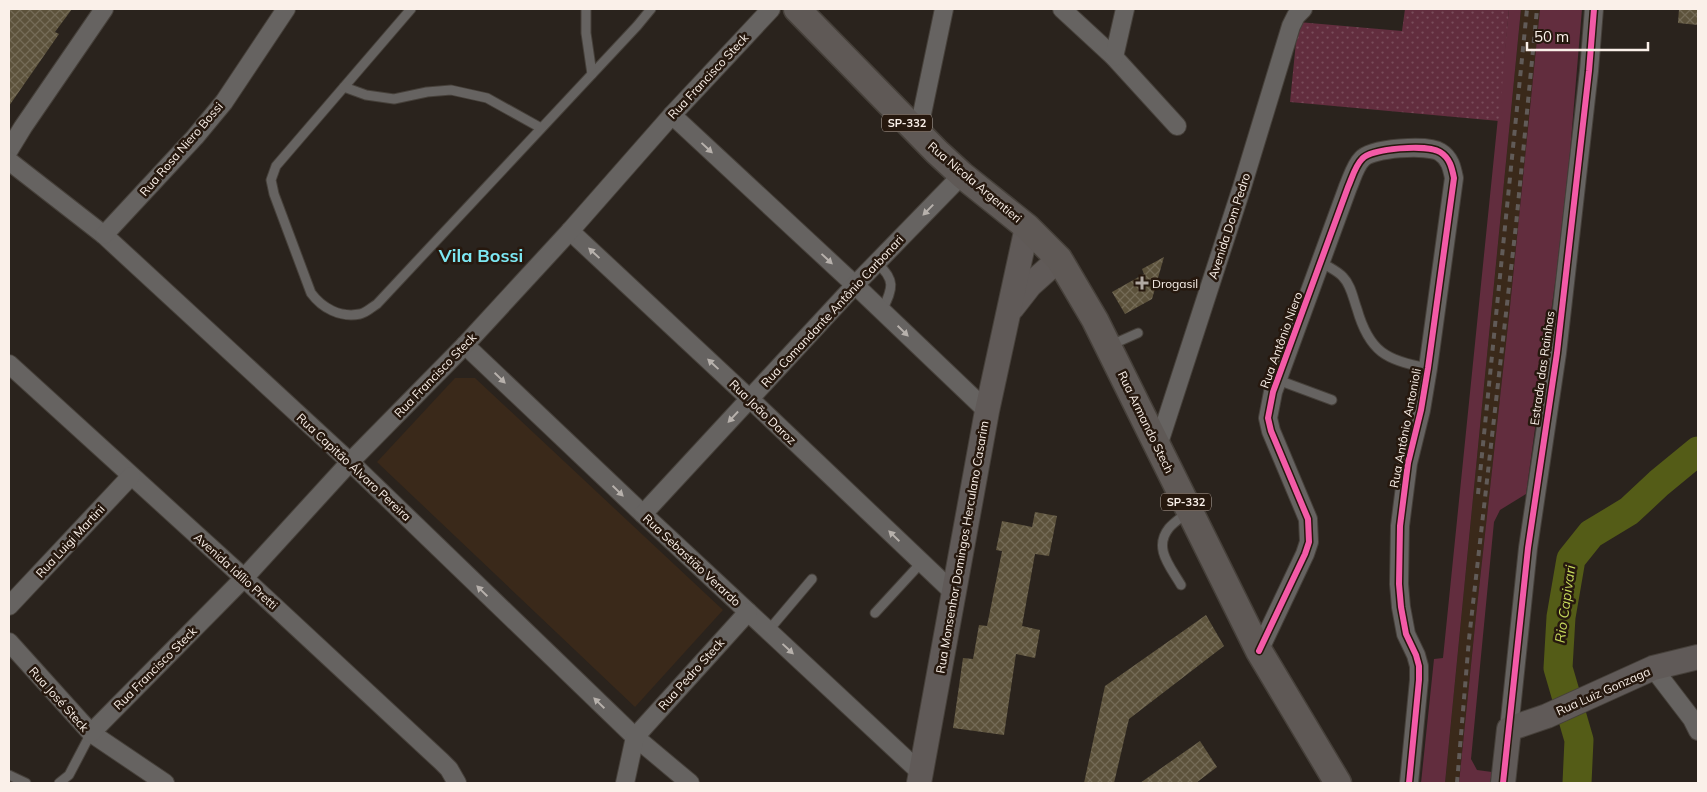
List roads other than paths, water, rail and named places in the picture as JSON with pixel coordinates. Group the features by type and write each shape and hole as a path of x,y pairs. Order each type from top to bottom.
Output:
{"main road":[{"name":"Rua Nicola Argentieri","path":"797,9 918,133 962,175 1027,227"},
{"name":"Rua Armando Stech","path":"1027,227 1059,259 1095,320 1259,651 1338,783"},
{"name":"Rua Monsenhor Domingos Herculano Casarim","path":"920,778 987,411 1027,227"},
{"name":"Rua Monsenhor Domingos Herculano Casarim","path":"1009,311 1030,285 1059,259"},
{"name":"Rua Luiz Gonzaga","path":"1509,729 1547,716 1653,668 1698,658"},
{"path":"1504,783 1509,729"}],"street":[{"path":"9,150 104,9"},
{"name":"Rua Rosa Niero Bossi","path":"104,235 195,137 218,109 286,9"},
{"name":"Rua Francisco Steck","path":"91,733 244,578 350,462 465,344 570,231 672,115 771,9"},
{"path":"918,133 944,9"},
{"path":"1062,9 1114,57 1177,126"},
{"path":"1114,57 1125,9"},
{"name":"Avenida Dom Pedro","path":"1158,446 1242,188 1291,26 1296,16 1303,9"},
{"name":"Estrada das Rainhas","path":"1509,729 1528,548 1557,353 1589,71 1594,9"},
{"path":"672,115 987,411"},
{"name":"Rua Antônio Niero","path":"1259,651 1309,542 1308,519 1271,431 1268,418 1278,380 1348,187 1361,159 1377,151 1430,148"},
{"name":"Rua Antônio Antonioli","path":"1409,783 1419,666 1403,624 1400,584 1400,526 1408,463 1421,410 1428,368 1454,178 1452,165 1447,158 1440,152 1430,148"},
{"name":"Rua Capitão Álvaro Pereira","path":"9,161 104,235 350,462 635,737 690,783"},
{"name":"Rua Comandante Antônio Carbonari","path":"643,514 855,285 962,175"},
{"name":"Rua João Daroz","path":"570,231 955,594"},
{"name":"Rua Sebastião Verardo","path":"465,344 920,778"},
{"name":"Avenida Idílio Pretti","path":"9,364 442,761 450,770 457,783"},
{"name":"Rua Luigi Martini","path":"9,606 131,476"},
{"name":"Rua Pedro Steck","path":"635,737 748,612"},
{"name":"Rua José Steck","path":"9,642 91,733 164,783"},
{"path":"1653,668 1692,719 1698,731"},
{"path":"625,783 635,737"}],"lane":[{"path":"411,9 276,166 271,180 274,194 311,293 318,303 330,310 348,315 362,314 377,304 652,9"},
{"path":"586,9 586,33 592,74"},
{"path":"344,87 366,96 394,99 427,92 451,90 486,98 541,128"},
{"path":"1321,262 1342,275 1349,284 1361,324 1368,338 1377,348 1402,364 1428,368"},
{"path":"877,263 887,272 891,280 889,297 882,311"},
{"path":"1108,346 1138,334"},
{"path":"1278,380 1332,400"},
{"path":"1180,585 1162,551 1169,527 1190,511"},
{"path":"876,613 922,563"},
{"path":"768,631 812,579"},
{"path":"59,783 68,775 91,733"},
{"path":"9,775 26,783"}],"waterway":[{"name":"Rio Capivari","path":"1577,783 1579,740 1558,668 1561,617 1571,559 1591,534 1629,511 1698,451"}],"railway":[{"path":"1478,494 1527,9"},
{"path":"1457,783 1469,639 1516,225 1537,9"}],"place":[{"name":"Drogasil","path":"1142,283"}],"district":[{"name":"Vila Bossi","path":"481,255"}]}
